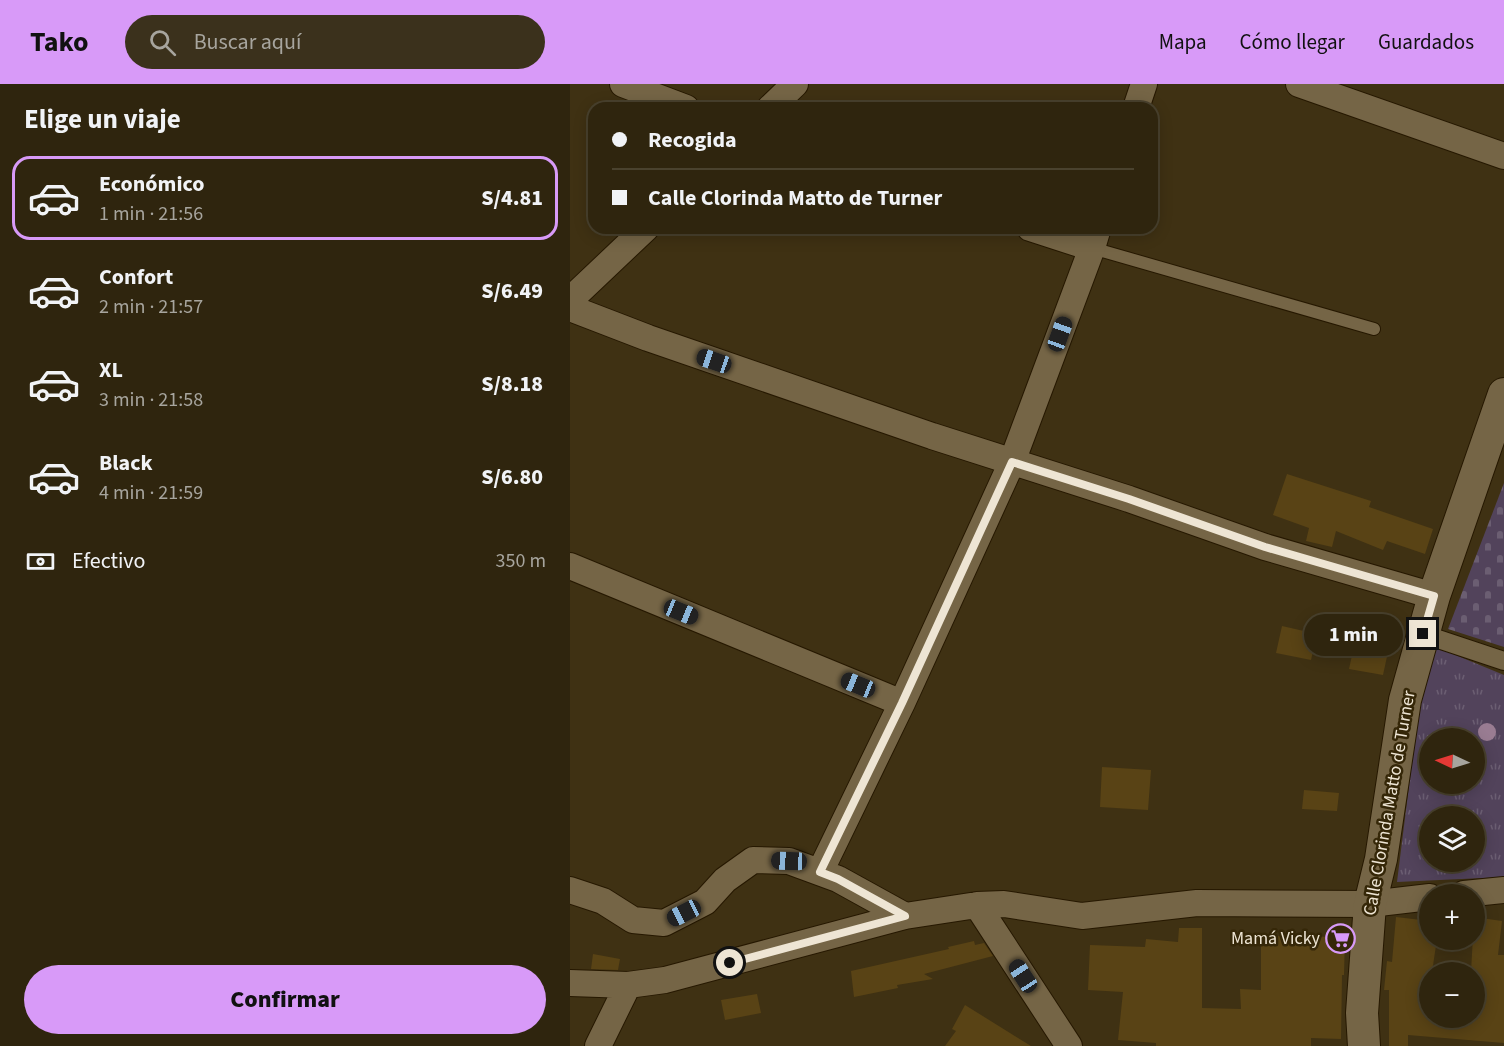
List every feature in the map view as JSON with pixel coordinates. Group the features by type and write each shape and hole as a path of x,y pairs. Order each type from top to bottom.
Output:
{"street":[{"path":"624,84 670,102"},
{"path":"776,102 795,84"},
{"path":"1138,102 1144,84"},
{"path":"1299,84 1504,156"},
{"path":"570,300 640,234"},
{"path":"820,872 902,703 1012,462 1095,238 1069,234"},
{"path":"570,308 648,338 932,436 1129,499 1265,547 1434,596"},
{"name":"Calle Clorinda Matto de Turner","path":"1364,1046 1362,1012 1370,904 1381,859 1405,700 1434,596 1504,394"},
{"path":"570,566 902,703"},
{"path":"1423,634 1504,662"},
{"path":"570,890 603,901 633,920 664,923 705,902 725,880 753,860 789,861 838,879 905,916"},
{"path":"1485,892 1504,890"},
{"path":"570,983 628,985 664,980 905,916 977,905 1004,904 1082,916 1197,903 1370,904 1419,898"},
{"path":"977,905 1070,1046"},
{"path":"598,1046 628,985"}],"lane":[{"path":"1095,238 1374,329"}],"green space":[{"path":"1504,483 1504,647 1448,629"},
{"path":"1436,647 1504,675 1504,877 1397,882 1419,706"}],"building":[{"path":"1287,474 1371,501 1369,507 1433,529 1425,554 1387,541 1383,550 1336,531 1332,547 1306,541 1309,528 1273,515"},
{"path":"1282,626 1317,634 1311,660 1276,653"},
{"path":"1354,646 1388,652 1383,675 1349,669"},
{"path":"1102,767 1151,770 1148,810 1100,807"},
{"path":"1304,790 1339,793 1337,811 1302,809"},
{"path":"1396,917 1419,920 1419,950 1435,950 1434,962 1419,962 1419,1028 1485,1028 1485,962 1472,962 1472,950 1485,950 1485,919 1502,921 1498,955 1504,955 1504,1043 1408,1035 1408,1046 1389,1046 1389,990 1384,990 1387,961 1392,962"},
{"path":"1179,928 1202,928 1202,1008 1241,1009 1240,989 1261,990 1261,936 1345,937 1341,1039 1311,1038 1311,1046 1156,1046 1156,1043 1118,1040 1123,992 1088,990 1090,945 1145,947 1146,939 1178,942"},
{"path":"974,941 975,945 984,943 993,956 924,974 933,979 897,985 898,988 854,997 851,971 949,949 948,947"},
{"path":"593,954 620,959 618,970 591,969"},
{"path":"757,994 761,1013 725,1020 721,1000"},
{"path":"965,1005 1031,1046 945,1046 956,1031 952,1029"}],"place":[{"name":"Mamá Vicky","path":"1341,938"}],"route":[{"path":"730,963 905,916 838,879 820,872 902,703 1012,462 1129,499 1265,547 1434,596 1423,634"}]}
